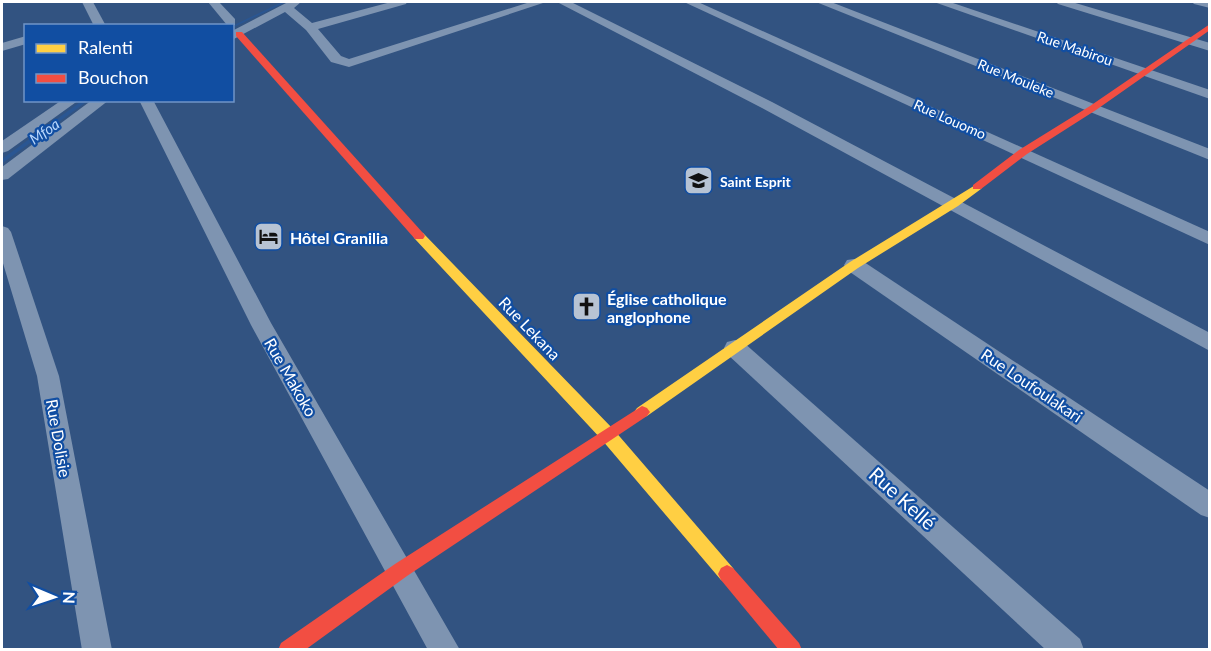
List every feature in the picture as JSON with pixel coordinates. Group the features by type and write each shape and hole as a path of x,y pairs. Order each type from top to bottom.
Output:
{"main road":[{"path":"288,650 401,570 608,435 854,265 954,204 1023,152 1093,108 1209,26"},
{"name":"Rue Lekana","path":"234,33 377,191 608,435 792,650"}],"street":[{"path":"88,2 98,24"},
{"name":"Rue Lekana","path":"213,2 227,24"},
{"path":"234,28 272,2"},
{"path":"310,27 402,2"},
{"path":"234,29 291,4 336,59 349,63 540,2"},
{"path":"563,2 757,100 1209,343"},
{"name":"Rue Louomo","path":"690,2 1023,152 1209,239"},
{"path":"705,9 724,2"},
{"name":"Rue Mouleke","path":"822,2 1209,155"},
{"name":"Rue Mabirou","path":"940,2 1209,95"},
{"path":"1062,2 1209,47"},
{"path":"1198,2 1209,5"},
{"path":"2,47 24,41"},
{"path":"2,148 69,102"},
{"path":"2,175 99,102"},
{"name":"Rue Makoko","path":"147,102 261,325 445,650"},
{"name":"Rue Dolisie","path":"2,232 48,376 97,650"},
{"name":"Rue Loufoulakari","path":"854,265 1209,506"},
{"name":"Rue Kellé","path":"735,348 1069,650"}],"waterway":[{"name":"Mfoa","path":"234,26 284,2"},
{"name":"Mfoa","path":"2,161 84,102"}],"traffic: slow":[{"path":"642,412 854,265 954,204 977,187"},
{"path":"419,236 608,435 727,574"}],"traffic: jam":[{"path":"977,187 1023,152 1093,108 1210,26"},
{"path":"239,34 419,236"},
{"path":"288,650 401,570 642,412"},
{"path":"727,574 792,650"}],"place":[{"name":"Saint Esprit","path":"699,181"},
{"name":"Hôtel Granilia","path":"269,237"},
{"name":"Église catholique anglophone","path":"586,307"}]}
